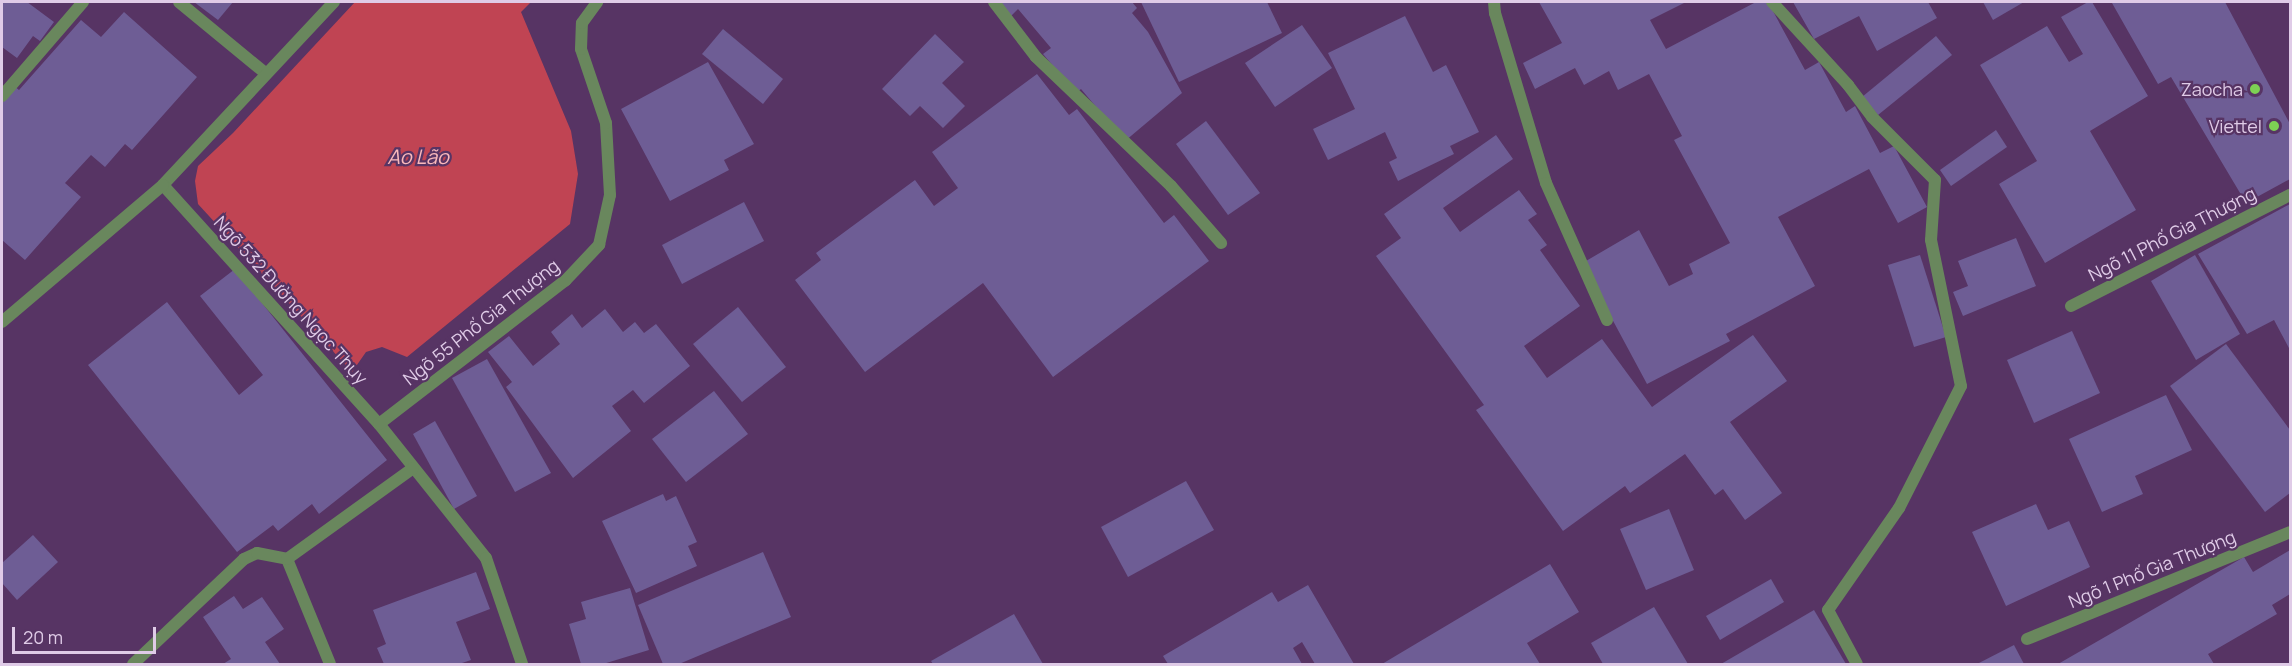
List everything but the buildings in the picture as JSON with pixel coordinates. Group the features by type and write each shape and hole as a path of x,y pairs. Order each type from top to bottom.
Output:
{"street":[{"path":"2,96 83,2"},
{"path":"179,2 265,73"},
{"path":"2,322 163,185 265,73 334,2"},
{"name":"Ngõ 55 Phố Gia Thượng","path":"379,424 565,281 599,245 610,195 606,123 581,49 582,23 597,2"},
{"path":"994,2 1036,57 1171,186 1221,243"},
{"path":"1494,2 1495,13 1546,183 1607,320"},
{"path":"1772,2 1848,85 1872,117 1935,180 1931,240 1960,386 1899,508 1828,610 1857,664"},
{"name":"Ngõ 532 Đường Ngọc Thụy","path":"163,185 379,424 486,558 522,664"},
{"name":"Ngõ 11 Phố Gia Thượng","path":"2071,306 2290,195"},
{"path":"133,664 244,559 257,553 287,559 413,468"},
{"name":"Ngõ 1 Phố Gia Thượng","path":"2027,639 2290,532"},
{"path":"287,559 330,664"}],"water":[{"name":"Ao Lão","path":"355,2 531,2 521,12 571,131 578,174 570,224 407,357 382,347 366,352 352,372 198,204 195,181 198,166 233,133"}],"place":[{"name":"Zaocha","path":"2255,89"},
{"name":"Viettel","path":"2274,126"}]}
